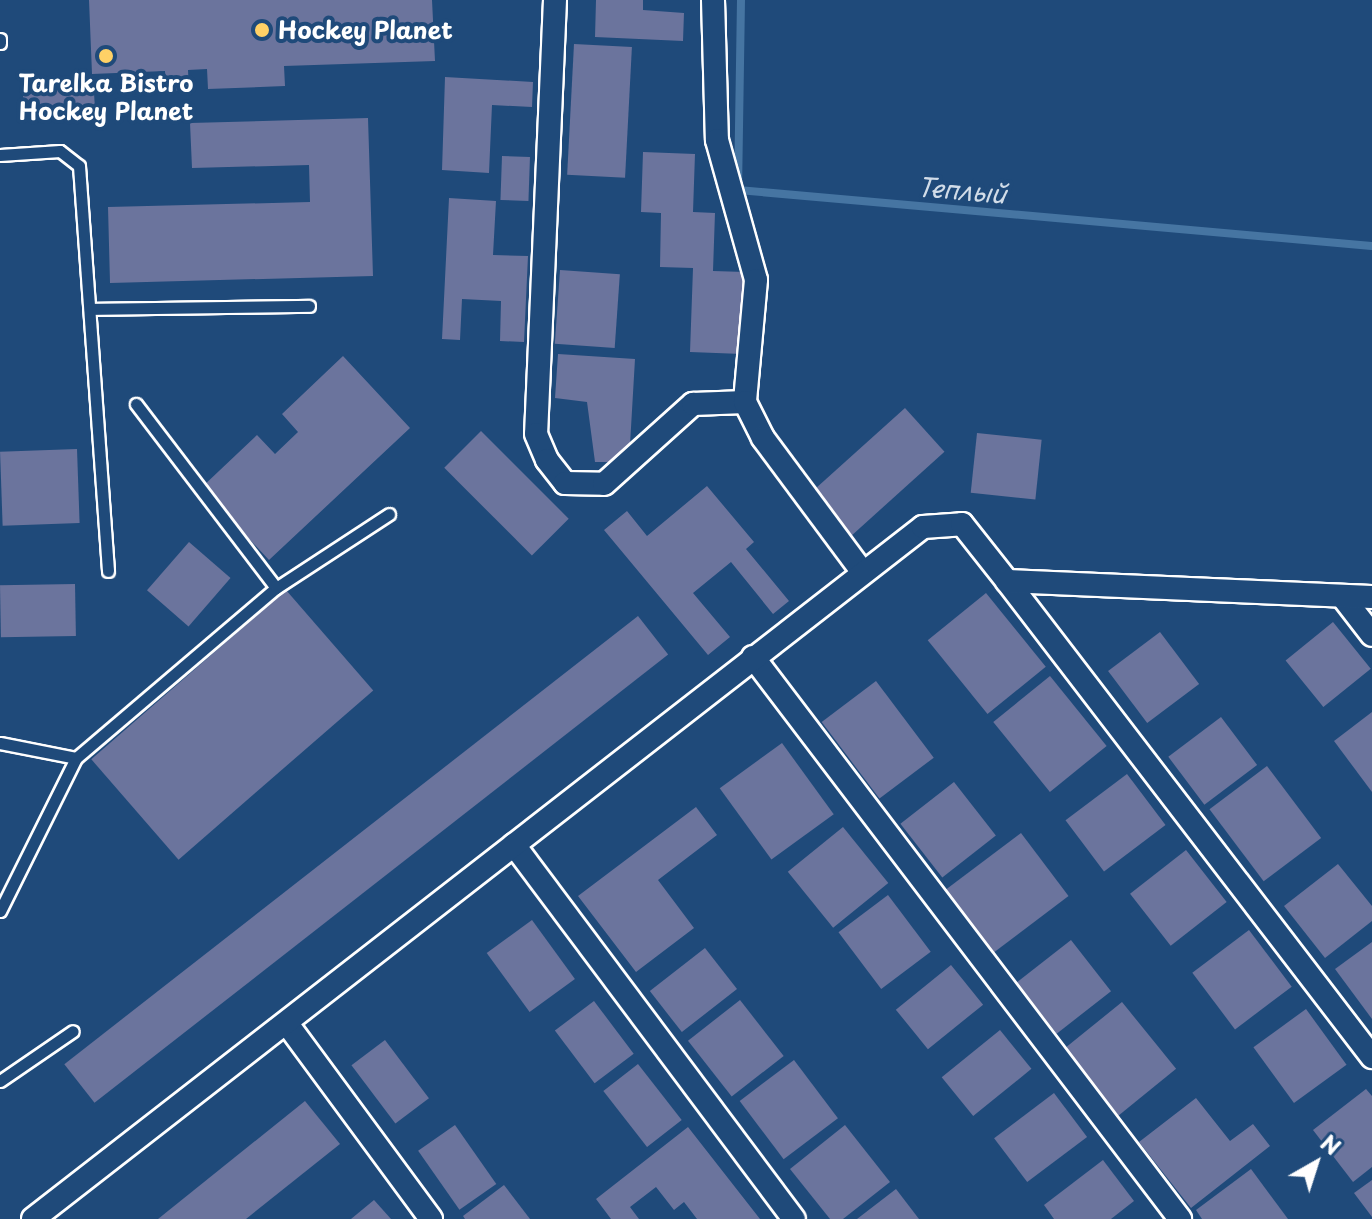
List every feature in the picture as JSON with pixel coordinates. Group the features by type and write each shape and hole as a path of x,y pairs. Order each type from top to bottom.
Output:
{"street":[{"path":"555,0 536,434 547,460 565,483 604,484 693,404 745,402"},
{"path":"713,0 717,140 756,280 745,402 763,438 861,570"},
{"path":"33,1219 58,1212 288,1025 861,570 923,527 962,524 1372,1057"},
{"path":"1007,581 1372,597"},
{"path":"1342,596 1372,635"},
{"path":"753,657 1180,1219"},
{"path":"514,845 794,1219"},
{"path":"288,1025 431,1219"}],"lane":[{"path":"0,155 60,151 79,166 108,571"},
{"path":"90,309 309,306"},
{"path":"136,404 276,588"},
{"path":"0,911 76,758 276,588 389,514"},
{"path":"0,743 76,758"},
{"path":"0,1081 73,1031"}],"building":[{"name":"Hockey Planet","path":"89,0 432,0 435,61 284,66 285,86 208,89 207,69 188,70 189,90 166,91 165,71 92,74"},
{"path":"596,0 643,0 643,10 684,13 683,41 595,37"},
{"path":"574,44 632,47 625,178 567,175"},
{"path":"445,77 533,82 532,107 492,105 489,173 442,170"},
{"path":"93,79 95,106 24,111 22,84"},
{"path":"368,118 373,276 110,283 108,207 310,202 309,165 192,168 190,123"},
{"path":"643,152 695,154 693,212 715,213 713,271 745,272 742,354 690,352 693,268 660,267 661,213 641,212"},
{"path":"502,156 530,157 528,201 500,200"},
{"path":"449,198 496,201 493,255 528,256 524,342 500,341 501,301 462,299 460,340 442,339"},
{"path":"560,270 620,274 615,348 555,344"},
{"path":"558,354 635,359 629,462 595,462 587,402 555,398"},
{"path":"343,356 410,428 269,560 201,488 257,435 275,454 298,432 282,414"},
{"path":"905,408 944,452 851,536 811,492"},
{"path":"481,431 569,519 532,555 444,468"},
{"path":"977,433 1042,440 1035,499 971,493"},
{"path":"77,449 80,523 3,526 0,452"},
{"path":"707,486 754,542 746,549 789,601 773,614 731,562 693,593 730,637 708,655 604,530 627,511 647,536"},
{"path":"189,542 231,578 189,626 147,590"},
{"path":"75,584 76,636 1,637 0,585"},
{"path":"286,590 373,690 179,860 91,759"},
{"path":"986,593 1046,667 987,714 928,640"},
{"path":"638,616 668,655 94,1103 64,1064"},
{"path":"1333,622 1371,669 1323,707 1286,660"},
{"path":"1160,632 1199,684 1147,723 1108,671"},
{"path":"1050,676 1107,746 1050,792 993,722"},
{"path":"876,681 934,758 879,799 822,722"},
{"path":"1372,712 1372,792 1334,741"},
{"path":"1221,717 1257,765 1204,805 1168,757"},
{"path":"782,743 834,814 771,859 720,788"},
{"path":"1267,766 1321,838 1264,881 1209,809"},
{"path":"1127,774 1166,825 1104,871 1066,820"},
{"path":"954,782 996,836 942,877 900,824"},
{"path":"696,807 717,835 658,880 694,928 636,972 578,896"},
{"path":"843,827 888,883 833,928 788,872"},
{"path":"1021,833 1069,896 993,953 946,890"},
{"path":"1186,850 1227,902 1171,946 1130,894"},
{"path":"1338,864 1372,906 1372,921 1325,958 1284,906"},
{"path":"888,895 931,952 881,989 838,932"},
{"path":"532,920 575,979 530,1012 487,953"},
{"path":"1249,930 1292,987 1235,1029 1192,973"},
{"path":"1071,940 1111,991 1057,1034 1017,982"},
{"path":"1372,942 1372,1019 1335,969"},
{"path":"705,948 737,989 682,1032 650,991"},
{"path":"951,965 983,1005 928,1049 896,1010"},
{"path":"740,1000 784,1056 732,1097 688,1041"},
{"path":"594,1001 634,1054 595,1083 555,1030"},
{"path":"1122,1002 1176,1069 1119,1115 1064,1049"},
{"path":"1306,1009 1347,1065 1294,1103 1253,1047"},
{"path":"1000,1030 1031,1069 973,1116 942,1077"},
{"path":"385,1040 429,1098 395,1124 351,1065"},
{"path":"794,1060 838,1118 784,1159 740,1101"},
{"path":"638,1064 682,1120 647,1147 603,1091"},
{"path":"1366,1089 1372,1096 1372,1167 1353,1182 1313,1130"},
{"path":"1054,1093 1087,1137 1027,1182 994,1138"},
{"path":"1196,1098 1230,1141 1253,1124 1270,1146 1191,1208 1139,1142"},
{"path":"305,1101 340,1144 246,1219 158,1219"},
{"path":"455,1125 496,1184 459,1210 418,1151"},
{"path":"845,1125 890,1182 843,1219 830,1219 790,1169"},
{"path":"688,1127 760,1219 697,1219 684,1202 674,1210 656,1187 630,1207 639,1219 611,1219 596,1199"},
{"path":"1103,1160 1134,1201 1111,1219 1054,1219 1044,1205"},
{"path":"1251,1169 1288,1219 1202,1219 1196,1210"},
{"path":"1372,1180 1372,1217 1354,1193"},
{"path":"504,1185 530,1219 465,1219 463,1216"},
{"path":"896,1189 919,1219 857,1219"},
{"path":"374,1200 391,1219 351,1219"}],"waterway":[{"name":"Теплый","path":"741,0 738,190 1372,246"}],"place":[{"name":"Hockey Planet","path":"262,30"},
{"name":"Tarelka Bistro Hockey Planet","path":"106,56"}]}
